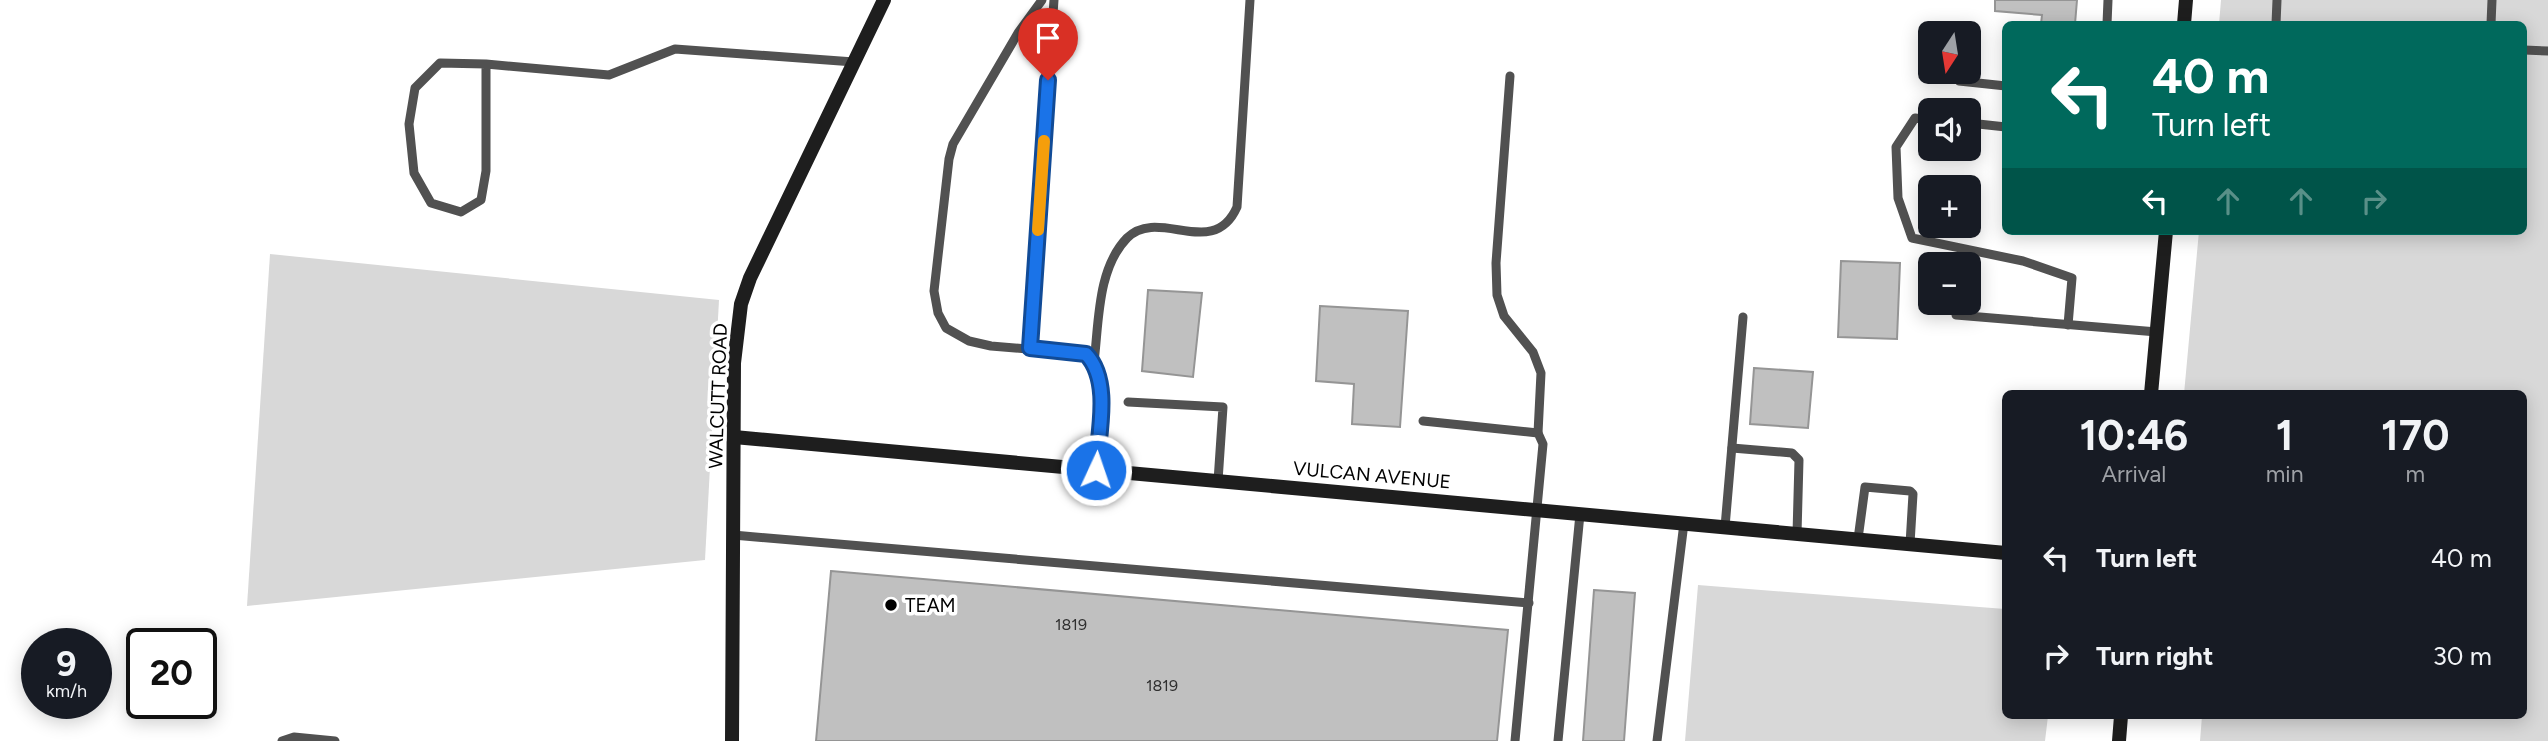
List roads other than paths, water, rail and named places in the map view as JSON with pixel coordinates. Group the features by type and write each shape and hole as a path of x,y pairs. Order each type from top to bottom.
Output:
{"street":[{"name":"WALCUTT ROAD","path":"732,741 734,363 741,304 776,219 884,0"},
{"path":"2184,21 2186,0"},
{"path":"2151,390 2166,235"},
{"name":"VULCAN AVENUE","path":"734,437 2002,553"},
{"path":"2119,741 2121,719"}],"lane":[{"path":"1042,0 1018,33 953,144 934,291 938,313 946,328 969,341 1086,354 1094,362 1100,379 1096,470"},
{"path":"1030,348 1054,0"},
{"path":"1094,362 1104,282 1128,237 1148,227 1218,230 1230,222 1234,214 1237,206 1250,0"},
{"path":"2107,21 2108,0"},
{"path":"2276,21 2277,0"},
{"path":"2491,21 2492,0"},
{"path":"486,64 484,181 481,200 461,212 431,203 414,173 409,124 415,88 440,64 486,64 609,75 675,48 854,62"},
{"path":"2527,50 2548,51"},
{"path":"1510,76 1497,295 1504,316 1534,352 1541,373 1538,433 1542,444 1515,741"},
{"path":"1981,83 2002,86"},
{"path":"1918,118 1915,118 1896,147 1898,198 1912,238 2022,261 2072,278 2068,326"},
{"path":"1981,125 2002,127"},
{"path":"1956,315 2157,332"},
{"path":"1725,527 1743,317"},
{"path":"1128,401 1223,407 1218,481"},
{"path":"1423,421 1538,433"},
{"path":"1732,448 1792,453 1799,460 1797,534"},
{"path":"1858,539 1864,487 1909,491 1913,494 1910,544"},
{"path":"1558,741 1580,514"},
{"path":"1657,741 1684,523"},
{"path":"733,535 1529,603"},
{"path":"282,741 294,737 335,741"}],"place":[{"name":"TEAM","path":"891,605"}]}
